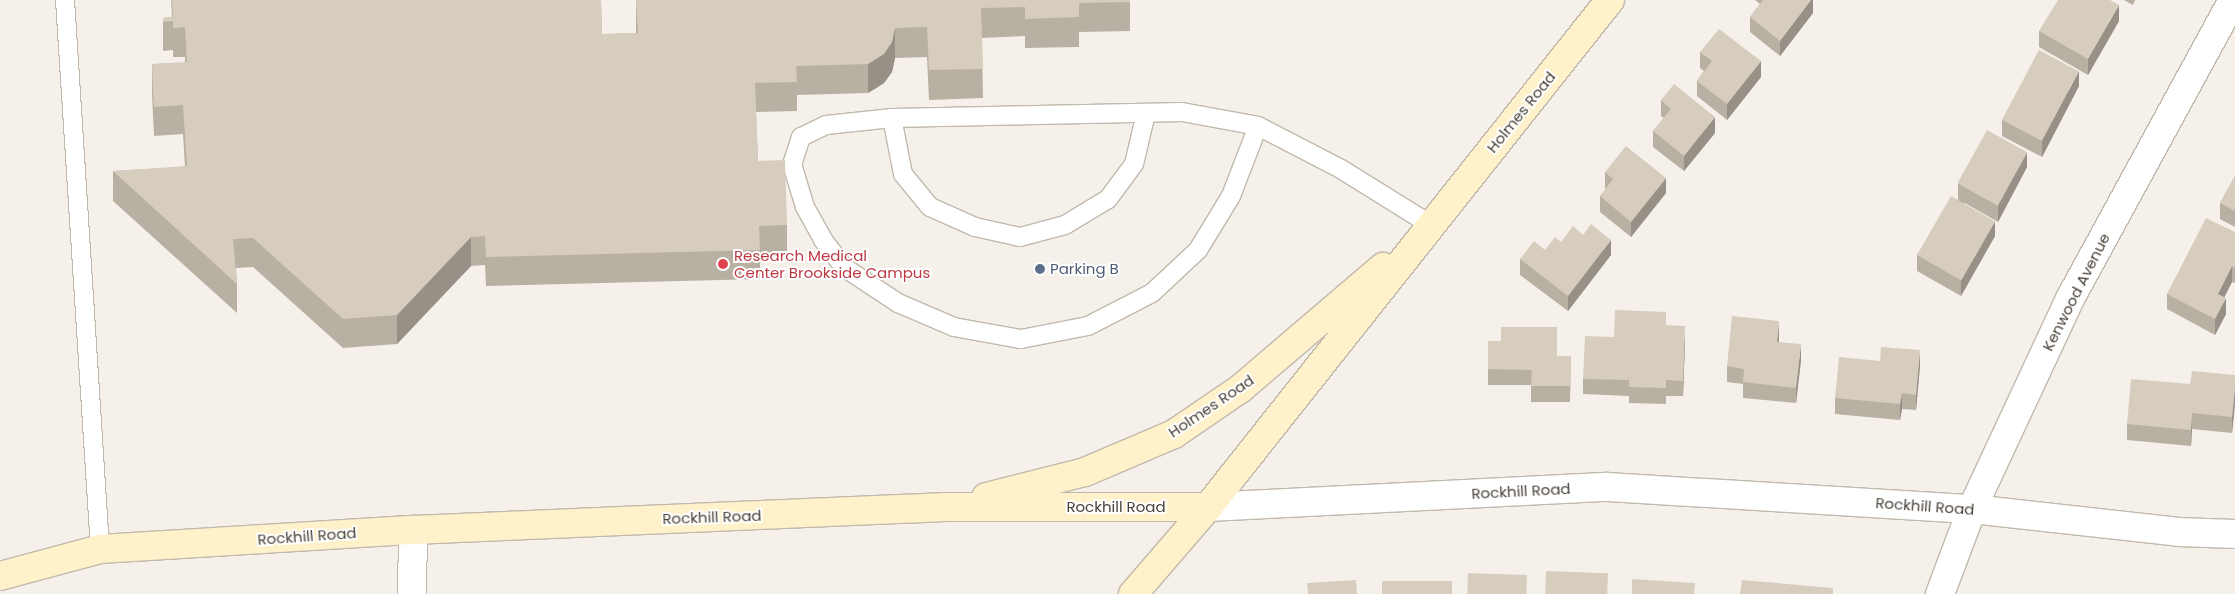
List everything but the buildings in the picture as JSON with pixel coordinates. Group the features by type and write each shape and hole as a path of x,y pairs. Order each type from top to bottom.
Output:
{"main road":[{"name":"Holmes Road","path":"1133,594 1208,507 1610,0"},
{"name":"Holmes Road","path":"946,507 1085,472 1174,434 1240,389 1431,225"},
{"name":"Rockhill Road","path":"0,576 100,549 413,530 946,507 1208,507"}],"street":[{"name":"Kenwood Avenue","path":"1940,594 1972,509 2070,297 2233,0"},
{"name":"Rockhill Road","path":"1208,507 1608,486 1972,509 2179,532 2235,534"},
{"path":"412,594 413,530"}],"lane":[{"path":"65,0 100,549"},
{"path":"1258,126 1232,196 1198,250 1152,293 1088,326 1021,339 954,327 898,303 845,268 823,240 805,207 792,164 801,137 826,125 892,118 1182,112 1258,126 1341,169 1431,225"},
{"path":"892,118 903,174 930,207 975,227 1020,236 1065,225 1108,199 1134,164 1146,113"}],"place":[{"name":"Research Medical Center Brookside Campus","path":"723,264"},
{"name":"Parking B","path":"1040,269"}]}
